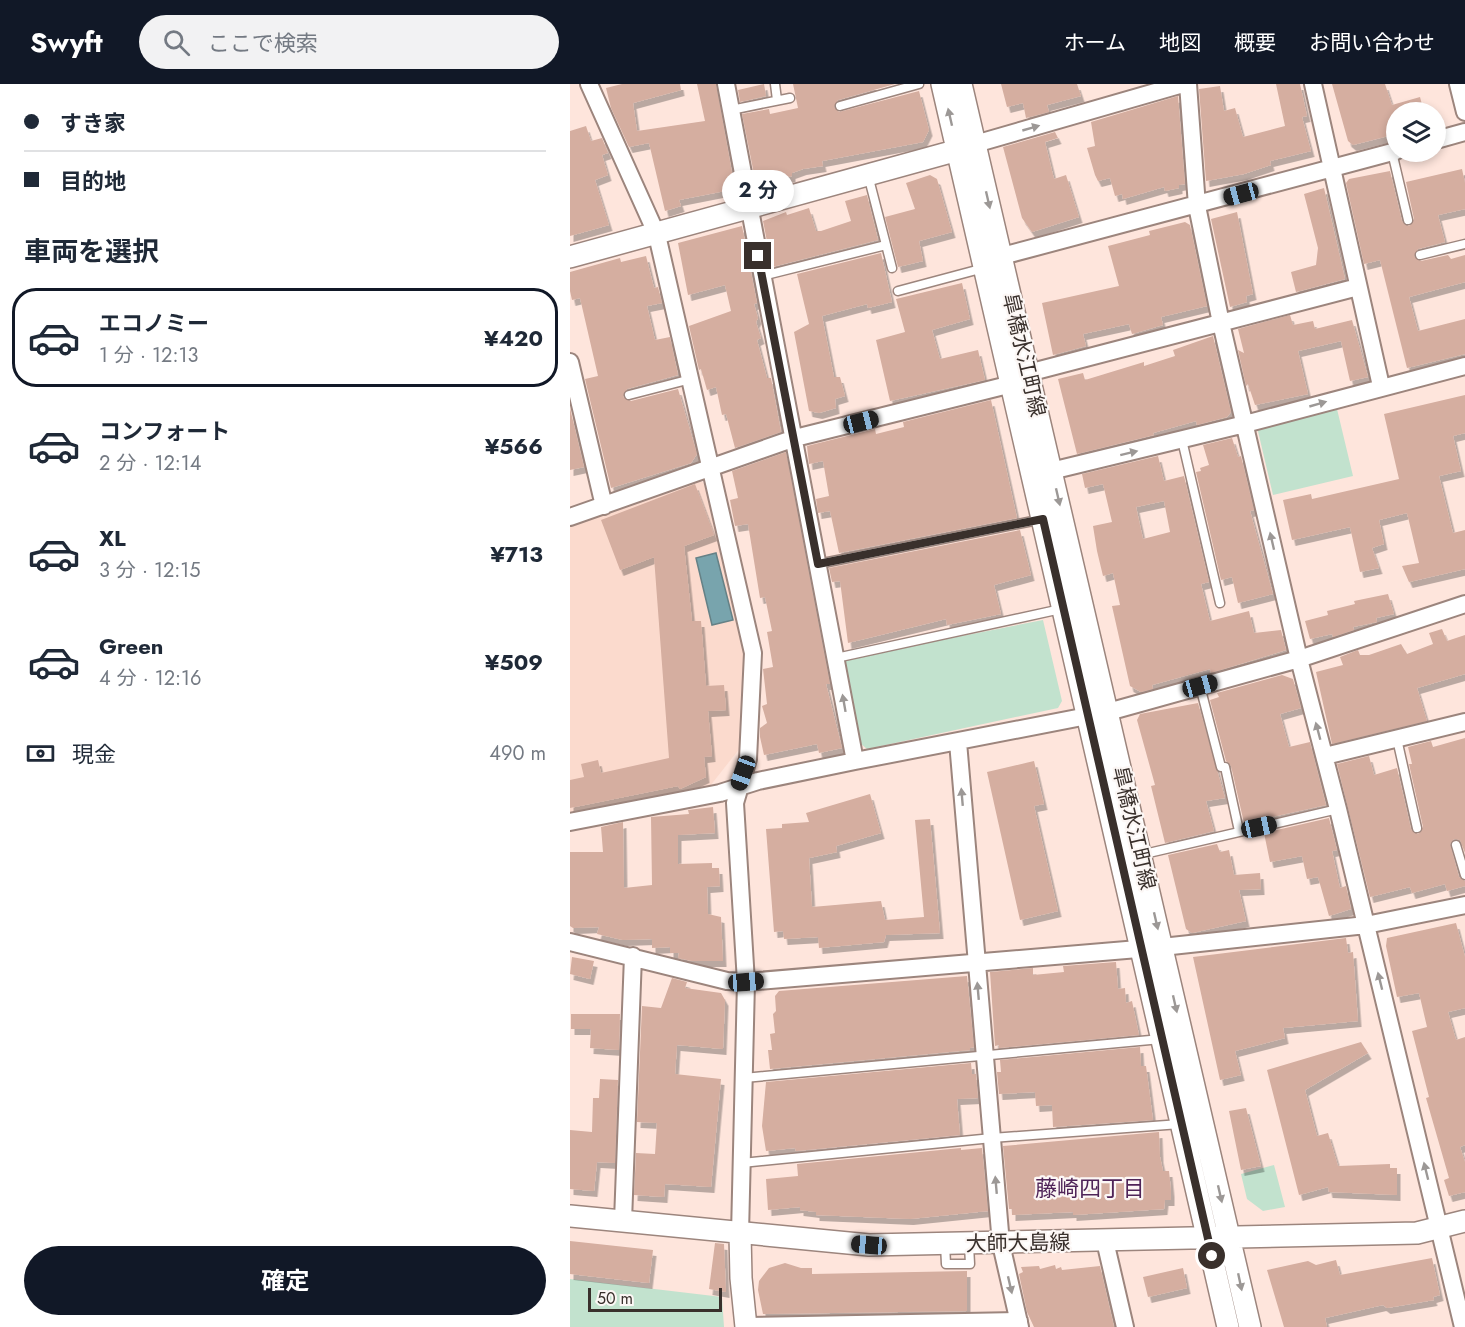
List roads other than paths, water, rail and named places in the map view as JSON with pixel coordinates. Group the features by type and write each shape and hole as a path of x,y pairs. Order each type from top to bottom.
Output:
{"street":[{"path":"589,84 657,235 753,653 748,759 735,803 746,982 740,1234 741,1278 746,1327 1019,1324 1000,1244 958,742"},
{"path":"726,84 855,760"},
{"name":"皐橋水江町線","path":"942,84 966,148"},
{"name":"皐橋水江町線","path":"961,84 966,148 990,262 1020,378 1052,471 1140,949 1228,1327"},
{"path":"570,256 657,235 1183,84"},
{"path":"1188,84 1197,206 1221,324 1299,659 1325,756 1463,1327"},
{"path":"1313,84 1381,386"},
{"path":"1458,84 1465,112"},
{"path":"1446,137 1465,132"},
{"path":"990,262 1386,154"},
{"path":"570,517 795,438 1358,286"},
{"path":"570,362 604,506"},
{"path":"1052,471 1245,424 1381,386 1465,366"},
{"name":"皐橋水江町線","path":"1020,378 1043,519 1064,609 1140,855 1231,1237 1250,1327"},
{"path":"570,822 855,760 958,742 1098,713 1299,659 1465,604"},
{"path":"1325,756 1465,722"},
{"path":"570,942 727,981 746,982 1162,947 1366,925 1465,905"},
{"path":"623,1221 633,956"},
{"name":"大師大島線","path":"570,1216 869,1245 1000,1244 1417,1233 1465,1221"},
{"path":"1105,1241 1125,1327"}],"lane":[{"path":"775,84 777,100"},
{"path":"840,106 919,84"},
{"path":"731,110 790,98"},
{"path":"1396,162 1408,220"},
{"path":"868,175 892,268"},
{"path":"1420,255 1465,244"},
{"path":"762,276 886,245"},
{"path":"898,291 990,262"},
{"path":"629,394 691,380"},
{"path":"1182,440 1220,603"},
{"path":"818,564 1043,519"},
{"path":"836,658 1064,609"},
{"path":"1200,686 1221,767 1225,767 1239,831"},
{"path":"1397,739 1416,828"},
{"path":"1140,855 1338,809"},
{"path":"1456,845 1465,875"},
{"path":"744,1078 1161,1039"},
{"path":"742,1163 992,1138 1180,1124"}],"water":[{"path":"716,553 733,620 712,625 696,558"}],"district":[{"name":"藤崎四丁目","path":"1090,1188"}]}
